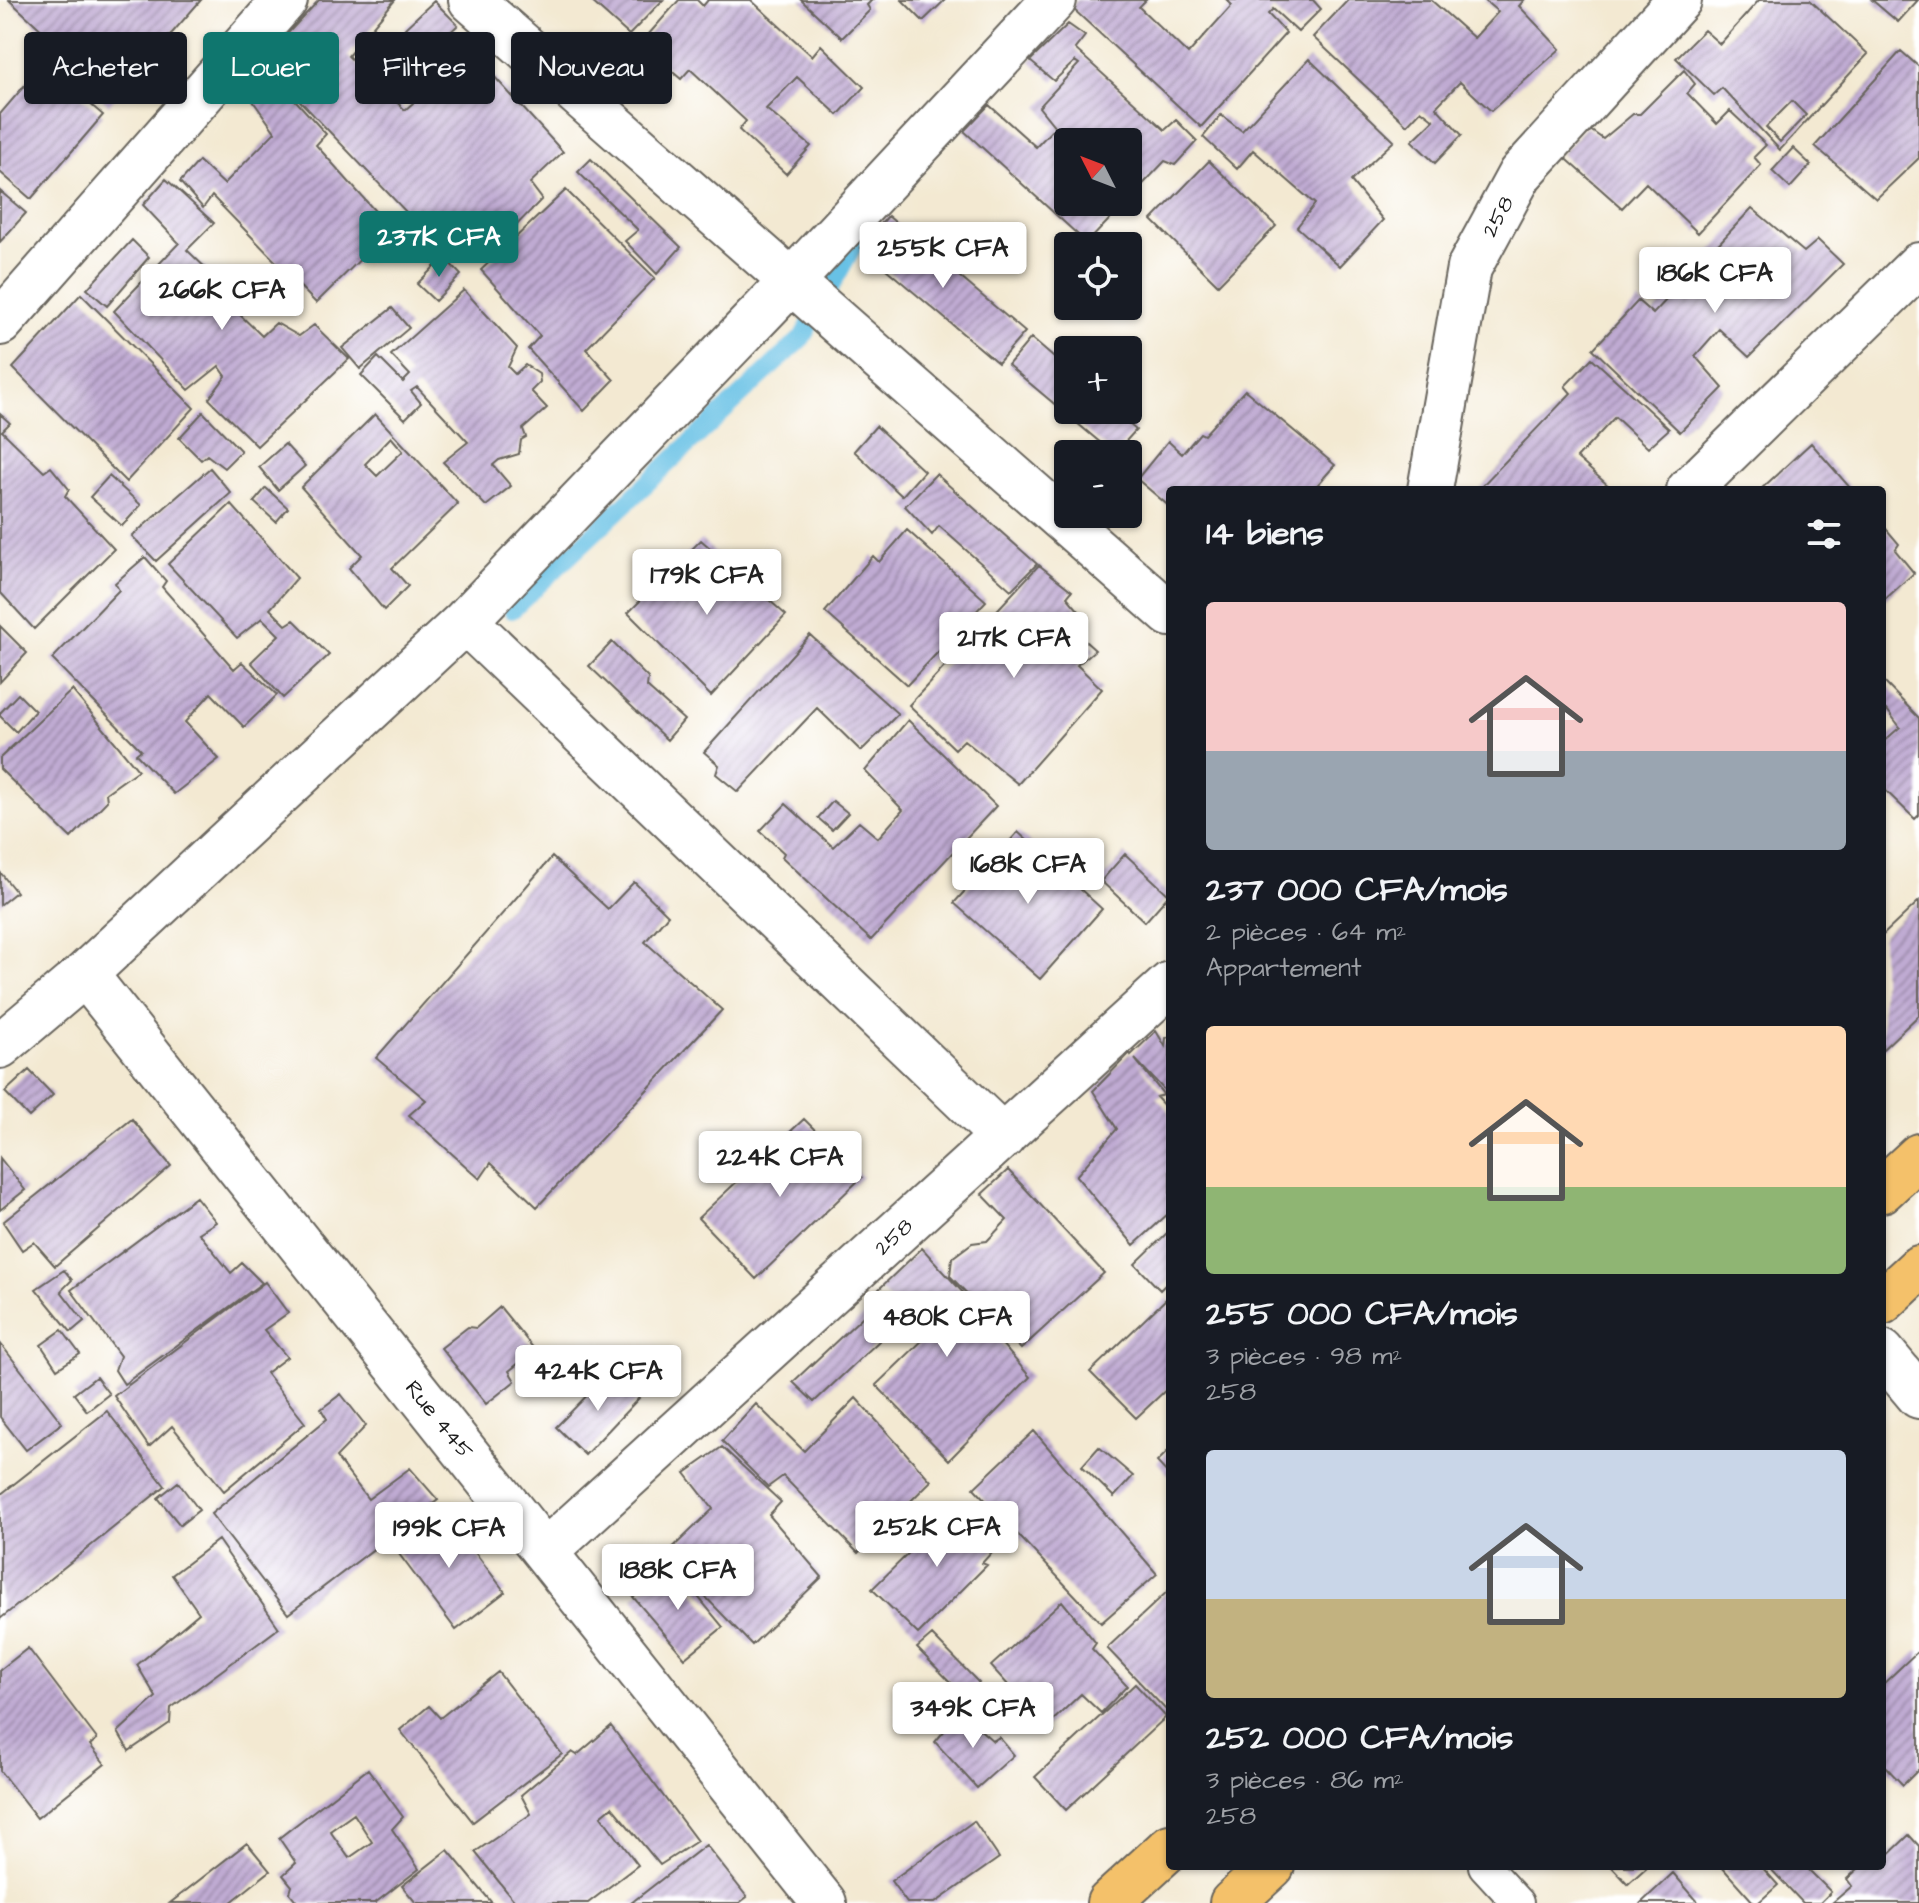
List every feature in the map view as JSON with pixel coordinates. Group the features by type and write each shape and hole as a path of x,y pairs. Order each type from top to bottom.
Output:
{"main road":[{"path":"1886,1186 1919,1156"},
{"path":"1886,1298 1919,1268"},
{"path":"1109,1903 1166,1851"},
{"path":"1232,1903 1268,1870"}],"street":[{"path":"0,323 285,0"},
{"path":"471,0 1166,610"},
{"path":"0,1046 85,974 465,621 791,282 1054,0"},
{"name":"258","path":"1431,486 1469,268 1520,174 1679,0"},
{"path":"1693,486 1919,265"},
{"path":"465,621 1003,1137"},
{"name":"Rue 445","path":"85,974 545,1552 812,1899"},
{"name":"258","path":"545,1552 1166,988"},
{"path":"1886,1357 1919,1396"}],"lane":[{"path":"1488,1870 1518,1903"}],"building":[{"path":"9,0 201,0 173,32 44,32"},
{"path":"319,0 395,0 368,32 355,32 355,48 348,56 355,63 355,104 399,104 405,110 412,104 495,104 495,77 511,95 511,104 519,104 563,152 530,183 542,199 507,235 491,223 449,257 303,104 339,104 339,32 289,32"},
{"path":"590,0 663,0 632,32 626,32"},
{"path":"679,0 697,0 703,6 708,0 751,0 812,56 821,45 864,87 838,115 797,77 766,109 811,146 786,174 739,130 746,121 690,69 681,79 672,71 672,32 651,32"},
{"path":"801,0 872,0 867,5 870,10 842,38"},
{"path":"902,0 945,0 923,21"},
{"path":"1077,0 1146,0 1139,7 1188,54 1232,5 1227,0 1313,0 1321,9 1298,32 1273,9 1268,14 1286,33 1201,127 1071,7"},
{"path":"1348,0 1431,0 1474,38 1498,12 1484,0 1524,0 1519,6 1560,49 1491,111 1460,82 1436,107 1462,135 1435,163 1412,141 1434,120 1421,110 1407,125 1313,37"},
{"path":"1759,0 1810,0 1868,54 1780,150 1722,88 1714,95 1676,58 1704,30 1720,44","holes":["1792,101 1806,115 1780,142 1766,127"]},
{"path":"1872,0 1918,0 1898,22"},
{"path":"434,1 458,25 450,32 409,32 405,28"},
{"path":"1068,24 1085,36 1075,49 1165,130 1176,120 1197,141 1175,165 1165,161 1142,185 1142,128 1054,128 1039,107 1079,64 1075,61 1054,81 1030,61"},
{"path":"1901,51 1919,67 1919,158 1876,199 1815,146"},
{"path":"1309,59 1394,141 1351,181 1383,220 1340,266 1297,227 1315,204 1253,150 1237,169 1203,137 1221,115 1242,131"},
{"path":"1684,70 1695,84 1687,93 1717,124 1730,111 1766,145 1754,157 1761,165 1698,233 1646,183 1622,208 1561,154 1586,127 1603,139 1633,114 1640,114"},
{"path":"24,86 24,104 90,104 103,115 31,199 0,172 0,114"},
{"path":"255,104 299,104 326,134 316,145 391,229 316,303 212,196 203,208 180,182 199,161 224,184 275,132"},
{"path":"989,105 1036,147 1054,128 1054,213 964,131"},
{"path":"1793,148 1811,165 1790,188 1772,171"},
{"path":"591,159 681,247 657,274 625,241 638,230 578,172"},
{"path":"1209,161 1276,226 1218,285 1152,220"},
{"path":"166,179 214,223 187,250 240,301 236,311 262,336 276,323 299,336 314,325 349,359 257,446 209,399 226,376 219,366 189,390 114,311 179,243 143,205"},
{"path":"566,190 655,278 586,349 614,380 584,411 528,349 540,336 481,270"},
{"path":"0,191 26,213 0,242"},
{"path":"1752,208 1804,252 1818,240 1843,264 1749,357 1719,329 1695,356 1723,388 1680,432 1593,349 1638,301 1653,314"},
{"path":"888,216 1025,332 998,363 861,248"},
{"path":"1057,216 1113,216 1097,232 1075,232"},
{"path":"132,240 149,257 107,306 87,289"},
{"path":"444,257 461,275 435,301 417,284"},
{"path":"464,290 517,348 508,367 515,374 525,365 539,374 540,382 531,391 547,408 523,429 526,437 521,440 519,454 493,465 511,486 486,506 443,462 468,442 417,387 411,391 421,403 405,419 361,375 378,357 403,382 410,375 391,355"},
{"path":"81,294 194,408 126,482 13,368"},
{"path":"392,308 409,328 360,369 342,348"},
{"path":"1031,338 1054,358 1054,404 1008,365"},
{"path":"1592,358 1669,429 1648,448 1615,417 1577,458 1609,486 1482,486 1571,393 1565,386"},
{"path":"1245,390 1335,465 1317,486 1166,486 1166,504 1142,483 1142,473 1168,441 1182,454 1200,433 1204,435"},
{"path":"203,412 241,451 224,468 207,455 201,460 179,438"},
{"path":"0,414 10,423 2,431 44,472 51,467 69,489 65,496 114,549 34,629 0,592"},
{"path":"375,414 458,504 392,568 408,586 384,610 349,568 362,555 301,487","holes":["391,437 403,451 377,476 365,464"]},
{"path":"1078,424 1129,424 1136,430 1127,440 1097,440"},
{"path":"876,426 924,471 902,496 854,451"},
{"path":"1811,443 1849,486 1764,486"},
{"path":"285,444 305,466 278,490 259,467"},
{"path":"210,468 231,493 156,561 132,536"},
{"path":"936,474 1037,564 1011,590 939,526 932,535 905,506"},
{"path":"109,476 141,505 122,526 90,497"},
{"path":"266,488 288,508 276,522 254,502"},
{"path":"231,504 297,578 270,609 286,625 294,620 329,655 283,698 251,662 279,635 262,618 237,638 168,564"},
{"path":"1886,529 1899,544 1895,550 1914,573 1886,598"},
{"path":"907,530 986,601 907,685 825,612 873,556 879,562"},
{"path":"701,540 786,615 711,696 628,613"},
{"path":"145,557 166,581 162,587 234,669 242,662 277,695 244,727 211,693 185,722 219,759 174,794 136,754 141,750 52,659 119,590 115,583"},
{"path":"1039,565 1072,591 1067,597 1079,611 1065,623 1095,650 1077,665 1102,689 1018,784 964,740 955,749 909,705"},
{"path":"0,626 27,653 0,682"},
{"path":"810,635 898,714 861,751 817,708 738,792 716,774 719,765 704,752"},
{"path":"612,642 648,678 647,687 684,720 667,740 589,666"},
{"path":"1886,684 1919,718 1919,815 1915,819 1886,791 1886,739 1900,727 1887,710"},
{"path":"72,690 138,770 106,793 107,801 71,838 0,769 0,758"},
{"path":"18,694 35,711 16,732 0,713"},
{"path":"908,720 996,806 871,940 782,857 784,853 760,831 786,804 833,847 859,822 878,838 903,810 865,771"},
{"path":"833,801 848,813 832,830 818,818"},
{"path":"1018,832 1102,909 1040,979 954,903"},
{"path":"1125,854 1166,892 1166,898 1145,922 1101,881"},
{"path":"552,857 608,909 634,882 668,915 645,942 722,1010 537,1207 491,1163 480,1179 409,1115 426,1100 376,1058"},
{"path":"0,872 16,892 0,905"},
{"path":"1919,901 1919,1015 1886,1046 1886,932"},
{"path":"1156,1031 1165,1046 1166,1038 1166,1092 1135,1059 1164,1095 1156,1097 1166,1108 1166,1216 1134,1245 1076,1176 1117,1129 1093,1091"},
{"path":"29,1070 53,1095 29,1117 5,1092"},
{"path":"132,1119 171,1166 55,1266 34,1242 22,1250 3,1222"},
{"path":"804,1119 862,1177 756,1279 698,1218"},
{"path":"0,1158 25,1190 0,1210"},
{"path":"1008,1170 1104,1273 1021,1349 950,1276 952,1258 972,1243 987,1241 1007,1220 982,1194"},
{"path":"196,1197 216,1222 199,1233 231,1273 242,1263 262,1283 124,1384 115,1370 120,1356 71,1290"},
{"path":"1166,1234 1166,1284 1160,1290 1135,1264"},
{"path":"922,1248 966,1296 966,1302 1030,1377 949,1460 876,1385 926,1337 879,1289"},
{"path":"64,1270 72,1280 61,1291 84,1321 71,1332 36,1289"},
{"path":"265,1282 288,1313 264,1330 287,1357 266,1373 305,1423 224,1491 172,1426 149,1447 114,1396"},
{"path":"1166,1299 1166,1390 1136,1418 1090,1372"},
{"path":"874,1306 894,1327 814,1402 793,1382"},
{"path":"500,1307 535,1350 509,1371 515,1381 486,1404 441,1348 468,1327 476,1328"},
{"path":"62,1330 80,1354 57,1369 41,1345"},
{"path":"0,1343 62,1423 26,1450 0,1417"},
{"path":"611,1371 639,1398 585,1455 556,1427"},
{"path":"96,1377 109,1394 87,1411 74,1394"},
{"path":"341,1394 366,1426 336,1457 368,1499 410,1468 438,1500 288,1614 211,1514 327,1419 321,1409"},
{"path":"856,1398 931,1481 858,1553 783,1476 768,1487 722,1441 756,1404 804,1451"},
{"path":"107,1411 165,1486 0,1619 0,1495"},
{"path":"1034,1431 1157,1574 1101,1623 974,1488"},
{"path":"722,1447 781,1502 769,1515 822,1577 752,1645 665,1555 713,1509 685,1473"},
{"path":"1099,1447 1133,1476 1114,1497 1082,1466"},
{"path":"1166,1453 1166,1472 1157,1462"},
{"path":"178,1482 199,1510 180,1525 158,1498"},
{"path":"958,1505 1001,1542 982,1563 987,1565 918,1634 872,1589"},
{"path":"443,1510 505,1592 456,1630 393,1546"},
{"path":"218,1540 279,1628 171,1708 170,1723 129,1751 118,1732 156,1697 137,1665 199,1613 172,1575"},
{"path":"672,1565 723,1627 685,1658 633,1597"},
{"path":"1166,1593 1166,1710 1107,1648"},
{"path":"1062,1601 1096,1643 1092,1649 1127,1686 1101,1713 1081,1694 1046,1727 991,1666"},
{"path":"932,1635 979,1683 965,1697 917,1648"},
{"path":"28,1648 97,1739 90,1745 105,1764 37,1818 0,1771 0,1670"},
{"path":"1919,1650 1919,1769 1903,1785 1886,1767 1886,1681"},
{"path":"498,1672 562,1754 473,1822 400,1730 429,1706 440,1718"},
{"path":"1135,1684 1166,1717 1066,1810 1035,1777"},
{"path":"960,1712 993,1741 999,1737 1014,1755 977,1788 935,1742"},
{"path":"611,1726 697,1841 660,1865 612,1807 601,1816 638,1865 588,1903 516,1903 475,1852 531,1814 521,1795 572,1752 577,1755"},
{"path":"368,1769 403,1817 392,1829 419,1869 375,1903 298,1903 290,1893 292,1886 283,1875 296,1863 279,1838","holes":["354,1814 372,1842 349,1858 330,1831"]},
{"path":"974,1821 999,1858 935,1903 907,1903 891,1881"},
{"path":"1909,1835 1919,1846 1919,1903 1832,1903 1852,1886 1847,1879 1857,1870 1886,1870 1886,1857"},
{"path":"247,1843 270,1871 230,1903 170,1903"},
{"path":"706,1845 747,1897 739,1903 631,1903"},
{"path":"448,1850 492,1903 416,1903 402,1886"},
{"path":"1615,1870 1644,1870 1628,1884"},
{"path":"1725,1870 1765,1870 1778,1885 1754,1903"},
{"path":"1772,1870 1809,1870 1831,1892 1820,1903 1803,1903"},
{"path":"1673,1873 1699,1903 1641,1903"}],"waterway":[{"path":"512,610 802,338 854,245 865,233"}]}
